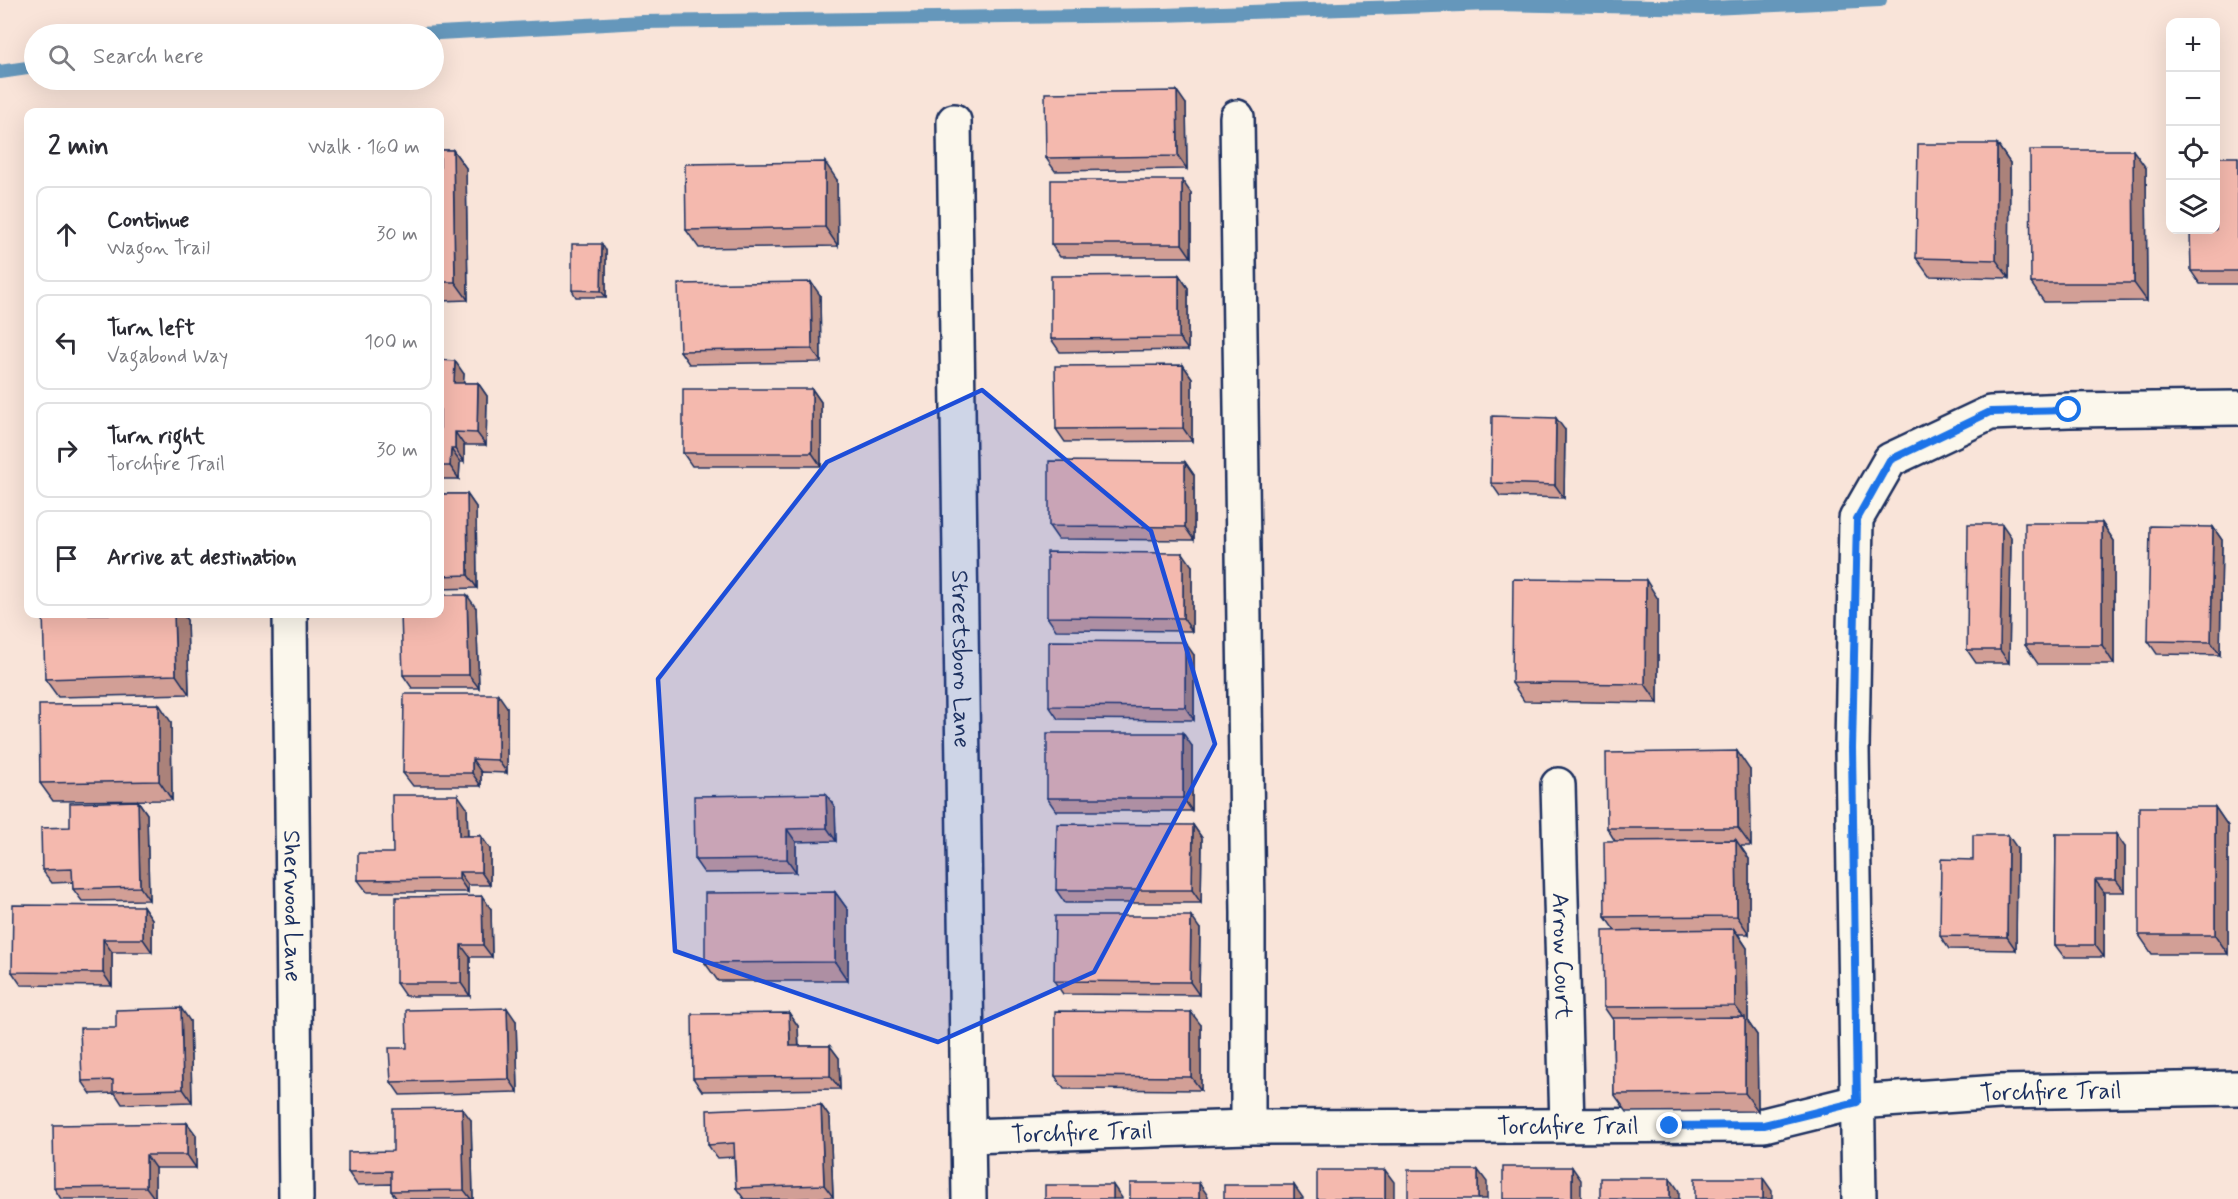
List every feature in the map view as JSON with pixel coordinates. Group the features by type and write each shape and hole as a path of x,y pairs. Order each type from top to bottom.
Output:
{"street":[{"path":"1237,117 1248,913 1248,1127"},
{"name":"Streetsboro Lane","path":"954,121 969,1199"},
{"path":"1859,1199 1852,748 1857,519 1890,460 1990,412 2238,408"},
{"name":"Sherwood Lane","path":"290,618 296,1199"},
{"name":"Arrow Court","path":"1558,785 1567,1126"},
{"name":"Torchfire Trail","path":"968,1136 1248,1127 1764,1125 1857,1102 1999,1092 2238,1088"}],"highlighted area":[{"path":"982,390 1151,531 1215,744 1094,972 938,1042 675,951 658,679 827,462"}],"building":[{"path":"1177,91 1178,156 1046,158 1045,93"},
{"path":"1918,144 1997,144 1996,260 1916,258"},
{"path":"444,150 453,150 455,282 444,282"},
{"path":"2030,150 2133,150 2134,283 2031,283"},
{"path":"2220,157 2238,157 2238,271 2191,271 2190,234 2220,234"},
{"path":"825,162 825,227 686,230 685,164"},
{"path":"1051,180 1182,180 1182,244 1051,244"},
{"path":"572,244 602,244 601,291 572,290"},
{"path":"1179,275 1179,338 1051,339 1051,276"},
{"path":"811,282 812,349 680,351 678,284"},
{"path":"444,360 455,361 454,383 478,383 477,433 455,432 455,449 451,449 450,466 444,466"},
{"path":"1183,365 1183,428 1056,429 1055,366"},
{"path":"683,389 812,389 812,453 683,453"},
{"path":"1492,416 1556,418 1555,485 1491,483"},
{"path":"1049,461 1185,462 1185,527 1049,526"},
{"path":"444,494 467,494 468,575 444,576"},
{"path":"2025,523 2102,523 2102,645 2025,645"},
{"path":"1968,524 2002,524 2000,650 1967,650"},
{"path":"2150,526 2213,527 2211,642 2148,641"},
{"path":"1047,552 1183,553 1183,618 1047,617"},
{"path":"1513,579 1646,580 1645,684 1512,683"},
{"path":"444,595 467,595 469,675 403,675 401,618 444,618"},
{"path":"43,618 174,618 176,675 45,679"},
{"path":"1049,641 1185,642 1185,707 1049,706"},
{"path":"404,694 498,694 498,760 472,759 472,773 403,773"},
{"path":"159,704 159,781 40,783 39,705"},
{"path":"1047,733 1183,733 1183,798 1047,798"},
{"path":"1737,751 1738,828 1607,828 1606,753"},
{"path":"826,794 827,828 787,829 787,859 695,860 694,796"},
{"path":"392,795 458,795 459,836 481,836 481,872 459,872 459,879 358,880 358,853 393,853"},
{"path":"138,801 140,887 73,889 72,869 42,870 41,828 70,827 70,803"},
{"path":"2139,807 2215,807 2215,935 2139,935"},
{"path":"1057,824 1193,825 1192,890 1056,890"},
{"path":"2056,834 2116,834 2116,880 2095,880 2095,945 2055,945"},
{"path":"1973,835 2008,835 2007,937 1940,936 1941,859 1973,860"},
{"path":"1736,840 1737,916 1605,917 1604,841"},
{"path":"835,892 835,962 705,963 705,893"},
{"path":"482,896 483,945 461,945 461,983 396,983 396,897"},
{"path":"13,905 143,906 143,939 103,939 103,973 12,972"},
{"path":"1055,916 1191,916 1190,982 1054,981"},
{"path":"1734,929 1735,1006 1604,1007 1603,931"},
{"path":"181,1008 183,1089 113,1091 113,1080 82,1081 80,1028 116,1028 116,1010"},
{"path":"507,1008 509,1079 391,1082 389,1048 407,1048 406,1010"},
{"path":"1055,1011 1191,1012 1191,1077 1055,1076"},
{"path":"789,1013 790,1046 830,1046 830,1076 693,1078 692,1014"},
{"path":"1745,1017 1745,1093 1614,1094 1613,1018"},
{"path":"821,1105 824,1185 736,1188 734,1143 708,1145 707,1110"},
{"path":"462,1108 464,1190 391,1191 391,1171 348,1172 348,1152 393,1151 393,1109"},
{"path":"187,1123 187,1155 146,1155 146,1187 54,1188 53,1125"},
{"path":"1503,1167 1572,1167 1572,1199 1503,1199"},
{"path":"1317,1170 1385,1170 1385,1199 1317,1199"},
{"path":"1408,1170 1478,1170 1478,1199 1408,1199"},
{"path":"1600,1178 1670,1178 1670,1199 1600,1199"},
{"path":"1695,1178 1763,1178 1763,1199 1695,1199"},
{"path":"1130,1183 1199,1183 1199,1199 1130,1199"},
{"path":"1045,1185 1113,1185 1113,1199 1045,1199"},
{"path":"1224,1185 1294,1185 1294,1199 1224,1199"}],"waterway":[{"path":"444,33 642,22 1162,15 1491,4 1710,8 1880,0"},
{"path":"0,72 24,68"}],"route":[{"path":"1670,1126 1764,1125 1857,1102 1852,748 1857,519 1890,460 1990,412 2069,410"}]}
